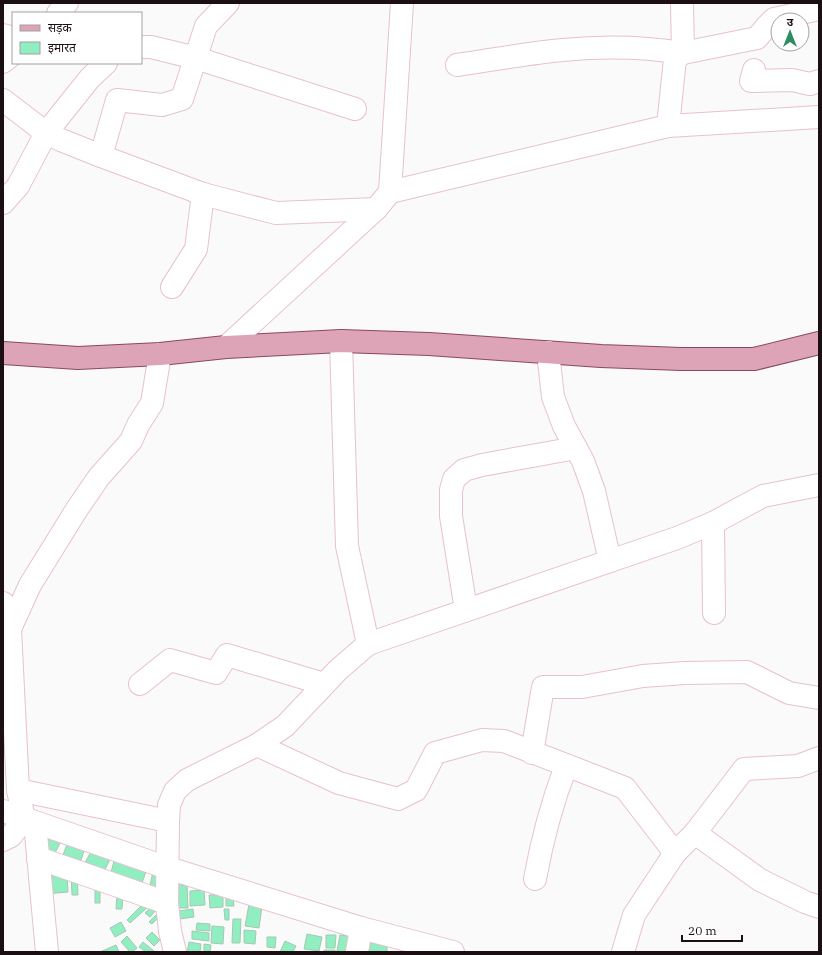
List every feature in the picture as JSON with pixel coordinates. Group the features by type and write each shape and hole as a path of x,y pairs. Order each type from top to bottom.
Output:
{"main road":[{"path":"3,353 78,358 160,354 226,347 341,341 429,344 681,359 754,359 819,343"}],"street":[{"path":"59,12 67,3"},
{"path":"101,156 117,100 162,105 182,99 206,26 228,3"},
{"path":"226,347 376,209 390,192 402,3"},
{"path":"682,3 683,53"},
{"path":"457,65 563,50 598,48 661,50 683,53 757,38 774,19 819,9"},
{"path":"142,47 151,47 196,58 355,109"},
{"path":"668,126 675,59 683,53"},
{"path":"3,62 12,55"},
{"path":"3,203 18,186 46,133 90,78 105,64"},
{"path":"754,70 751,81 792,80 810,84 819,81"},
{"path":"3,100 46,133 101,156 203,194 276,213 376,209"},
{"path":"390,192 668,126 819,117"},
{"path":"172,287 196,249 203,194"},
{"path":"341,341 347,546 368,644"},
{"path":"548,352 553,397 564,426 583,461 594,491 610,561"},
{"path":"10,629 30,584 77,509 99,477 131,441 138,425 152,403 160,354"},
{"path":"466,610 451,516 451,490 454,480 464,470 482,464 576,448"},
{"path":"175,952 170,931 167,903 169,805 175,791 186,780 257,745 285,726 324,684 368,644 677,538 713,523 763,496 819,485"},
{"path":"713,523 714,613"},
{"path":"3,603 10,629 18,790 30,821 38,858 46,952"},
{"path":"140,684 170,660 216,673 227,655 324,684"},
{"path":"532,753 543,687 582,687 643,676 685,673 747,672 789,693 819,698"},
{"path":"257,745 339,783 398,799 416,790 435,753 482,740 504,741 625,788 675,854"},
{"path":"623,952 634,915 675,854 695,833 744,769 798,766 819,758"},
{"path":"535,879 552,802 566,766"},
{"path":"18,790 168,821"},
{"path":"3,811 168,868 361,928 453,952"},
{"path":"3,840 11,836 30,821"},
{"path":"695,833 760,880 804,902 819,907"},
{"path":"38,858 167,903"},
{"path":"358,952 361,928"}],"building":[{"path":"49,838 60,843 55,853 44,849"},
{"path":"68,842 85,848 79,866 61,860"},
{"path":"92,850 110,859 101,878 82,868"},
{"path":"114,861 146,871 140,889 109,880"},
{"path":"67,871 68,892 45,894 44,872"},
{"path":"153,871 165,874 161,893 149,891"},
{"path":"71,872 77,872 78,895 72,895"},
{"path":"95,880 100,880 100,903 95,903"},
{"path":"175,885 187,885 188,908 176,908"},
{"path":"204,890 205,905 190,906 190,891"},
{"path":"117,894 123,894 122,909 116,909"},
{"path":"209,895 223,895 223,907 210,908"},
{"path":"226,896 233,896 234,906 226,906"},
{"path":"145,902 149,906 130,923 127,920"},
{"path":"249,904 262,906 259,928 245,926"},
{"path":"152,906 156,910 150,917 145,913"},
{"path":"193,909 194,917 172,920 171,912"},
{"path":"224,909 229,909 229,920 225,920"},
{"path":"156,915 158,918 152,924 149,922"},
{"path":"233,919 241,919 240,943 232,943"},
{"path":"121,922 126,931 115,937 110,928"},
{"path":"197,923 210,924 210,931 196,930"},
{"path":"212,926 224,927 223,944 211,943"},
{"path":"244,930 256,931 255,944 244,943"},
{"path":"192,931 209,933 209,941 192,939"},
{"path":"152,932 160,940 154,946 146,938"},
{"path":"307,934 322,937 319,951 304,949"},
{"path":"326,935 336,935 335,948 326,948"},
{"path":"340,935 349,936 347,952 337,951"},
{"path":"127,936 137,948 132,952 130,952 121,942"},
{"path":"267,937 276,937 275,948 267,947"},
{"path":"368,940 387,941 387,952 367,952"},
{"path":"285,941 296,946 293,952 280,952"},
{"path":"143,942 154,951 146,952 139,947"},
{"path":"189,942 201,944 200,952 187,952"},
{"path":"204,944 211,945 210,952 204,952"},
{"path":"116,945 119,952 100,952"},
{"path":"324,950 335,950 336,952 324,952"}]}
